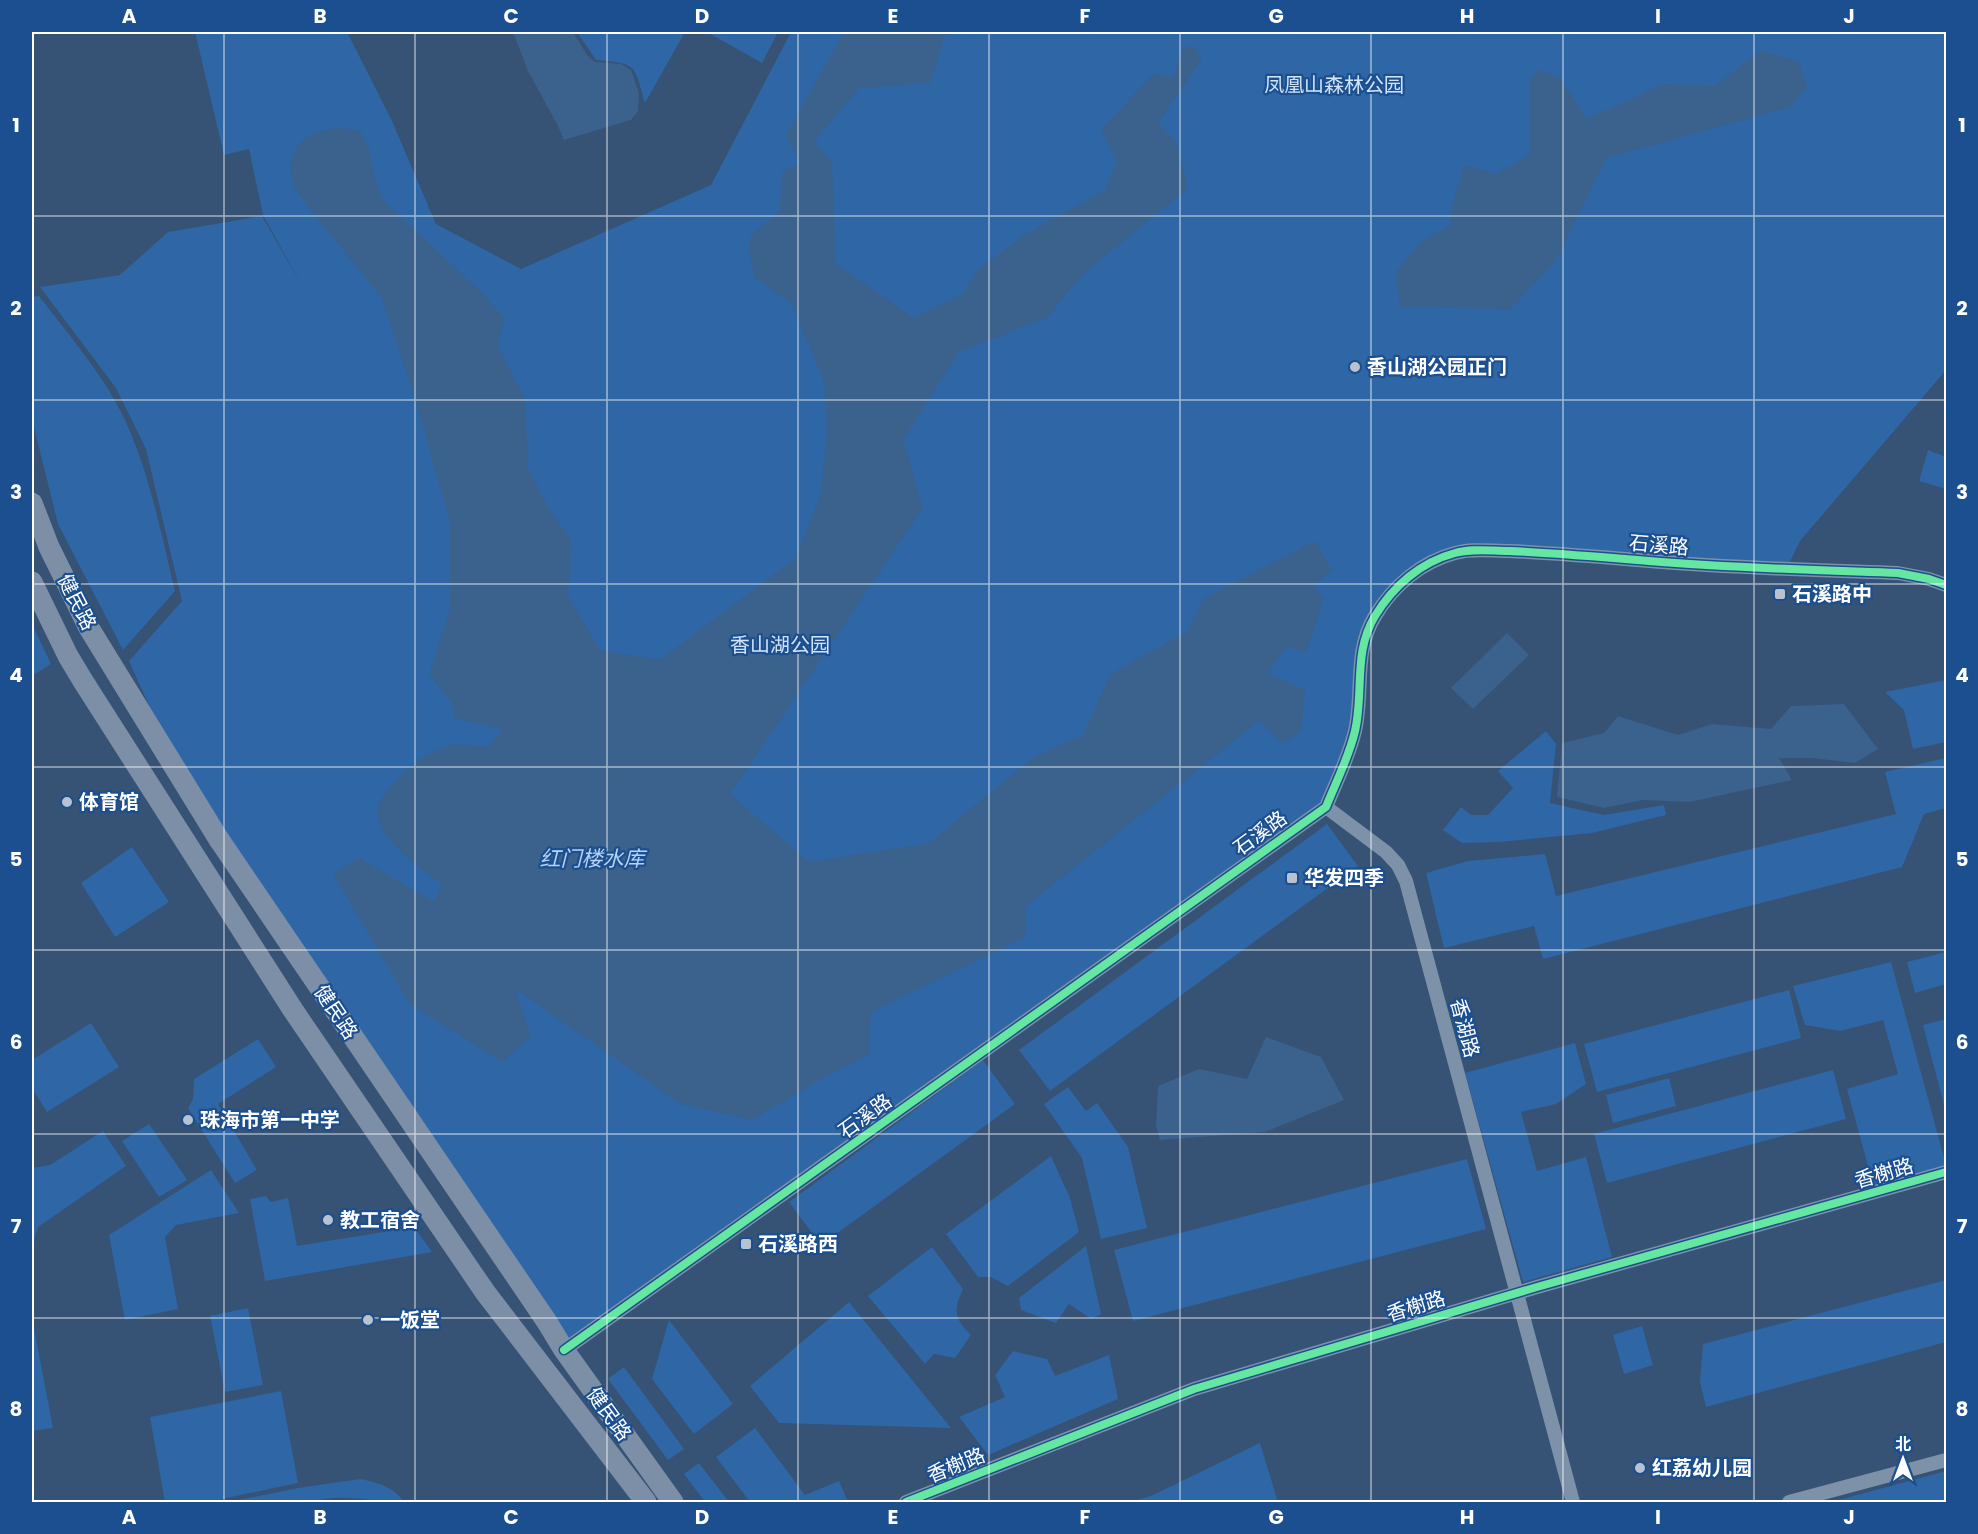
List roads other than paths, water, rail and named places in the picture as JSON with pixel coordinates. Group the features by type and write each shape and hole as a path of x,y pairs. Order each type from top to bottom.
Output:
{"main road":[{"name":"健民路","path":"32,502 49,547 89,628 218,838 564,1350 673,1503"},
{"name":"健民路","path":"32,582 68,656 83,681 293,1010 485,1292 646,1503"}],"street":[{"name":"石溪路","path":"564,1350 1326,807 1355,732 1358,716 1360,659 1368,631 1382,606 1407,578 1423,566 1442,557 1472,550 1548,552 1690,564 1898,573 1947,585"},
{"name":"香湖路","path":"1326,807 1386,852 1398,865 1406,881 1573,1503"},
{"name":"香榭路","path":"906,1503 1194,1389 1517,1293 1947,1172"},
{"path":"1789,1503 1947,1460"}],"water":[{"path":"513,32 573,32 587,55 595,62 621,64 631,70 639,93 638,111 631,120 564,140 528,71"},
{"name":"红门楼水库","path":"844,32 972,32 945,35 930,83 859,88 814,142 832,162 836,264 914,318 963,294 978,270 1024,235 1106,190 1117,160 1101,130 1153,74 1173,77 1182,50 1193,45 1202,59 1158,123 1175,140 1188,188 1080,277 1048,317 959,352 903,440 923,508 730,794 809,862 929,843 1033,758 1083,735 1111,674 1188,631 1203,599 1315,541 1332,571 1313,585 1324,599 1306,652 1287,647 1267,673 1305,690 1301,732 1282,743 1259,721 1025,907 1026,937 871,1012 869,1054 752,1120 681,1104 515,989 531,1036 502,1062 410,1004 333,874 359,858 434,902 442,884 410,860 389,839 378,816 379,804 404,773 422,758 452,745 489,747 503,729 454,718 452,703 429,674 449,612 449,518 416,402 382,298 293,186 290,162 297,146 312,134 337,128 360,131 369,148 376,184 385,202 483,294 504,318 498,347 525,399 528,468 549,509 571,540 568,596 600,650 660,660 796,558 821,492 827,433 824,382 791,303 755,278 749,252 751,235 779,212 783,172 800,163 786,135"},
{"path":"1761,51 1799,62 1807,87 1790,107 1606,158 1555,263 1510,309 1400,307 1396,272 1422,241 1449,226 1464,165 1495,174 1529,156 1529,82 1539,70 1560,78 1587,119 1664,84 1714,86"},
{"path":"1507,633 1529,655 1473,709 1451,688"},
{"path":"1844,704 1878,749 1855,763 1812,758 1779,758 1792,780 1690,802 1643,800 1604,808 1557,797 1562,743 1604,733 1618,716 1678,735 1712,724 1771,729 1791,706"},
{"path":"1266,1037 1321,1057 1344,1100 1265,1132 1160,1140 1156,1126 1158,1086 1199,1069 1247,1079"}],"place":[{"name":"香山湖公园正门","path":"1355,367"},
{"name":"石溪路中","path":"1780,594"},
{"name":"体育馆","path":"67,802"},
{"name":"华发四季","path":"1292,878"},
{"name":"珠海市第一中学","path":"188,1120"},
{"name":"教工宿舍","path":"328,1220"},
{"name":"石溪路西","path":"746,1244"},
{"name":"一饭堂","path":"368,1320"},
{"name":"红荔幼儿园","path":"1640,1468"}],"park label":[{"name":"凤凰山森林公园","path":"1334,85"},
{"name":"香山湖公园","path":"780,645"}]}
